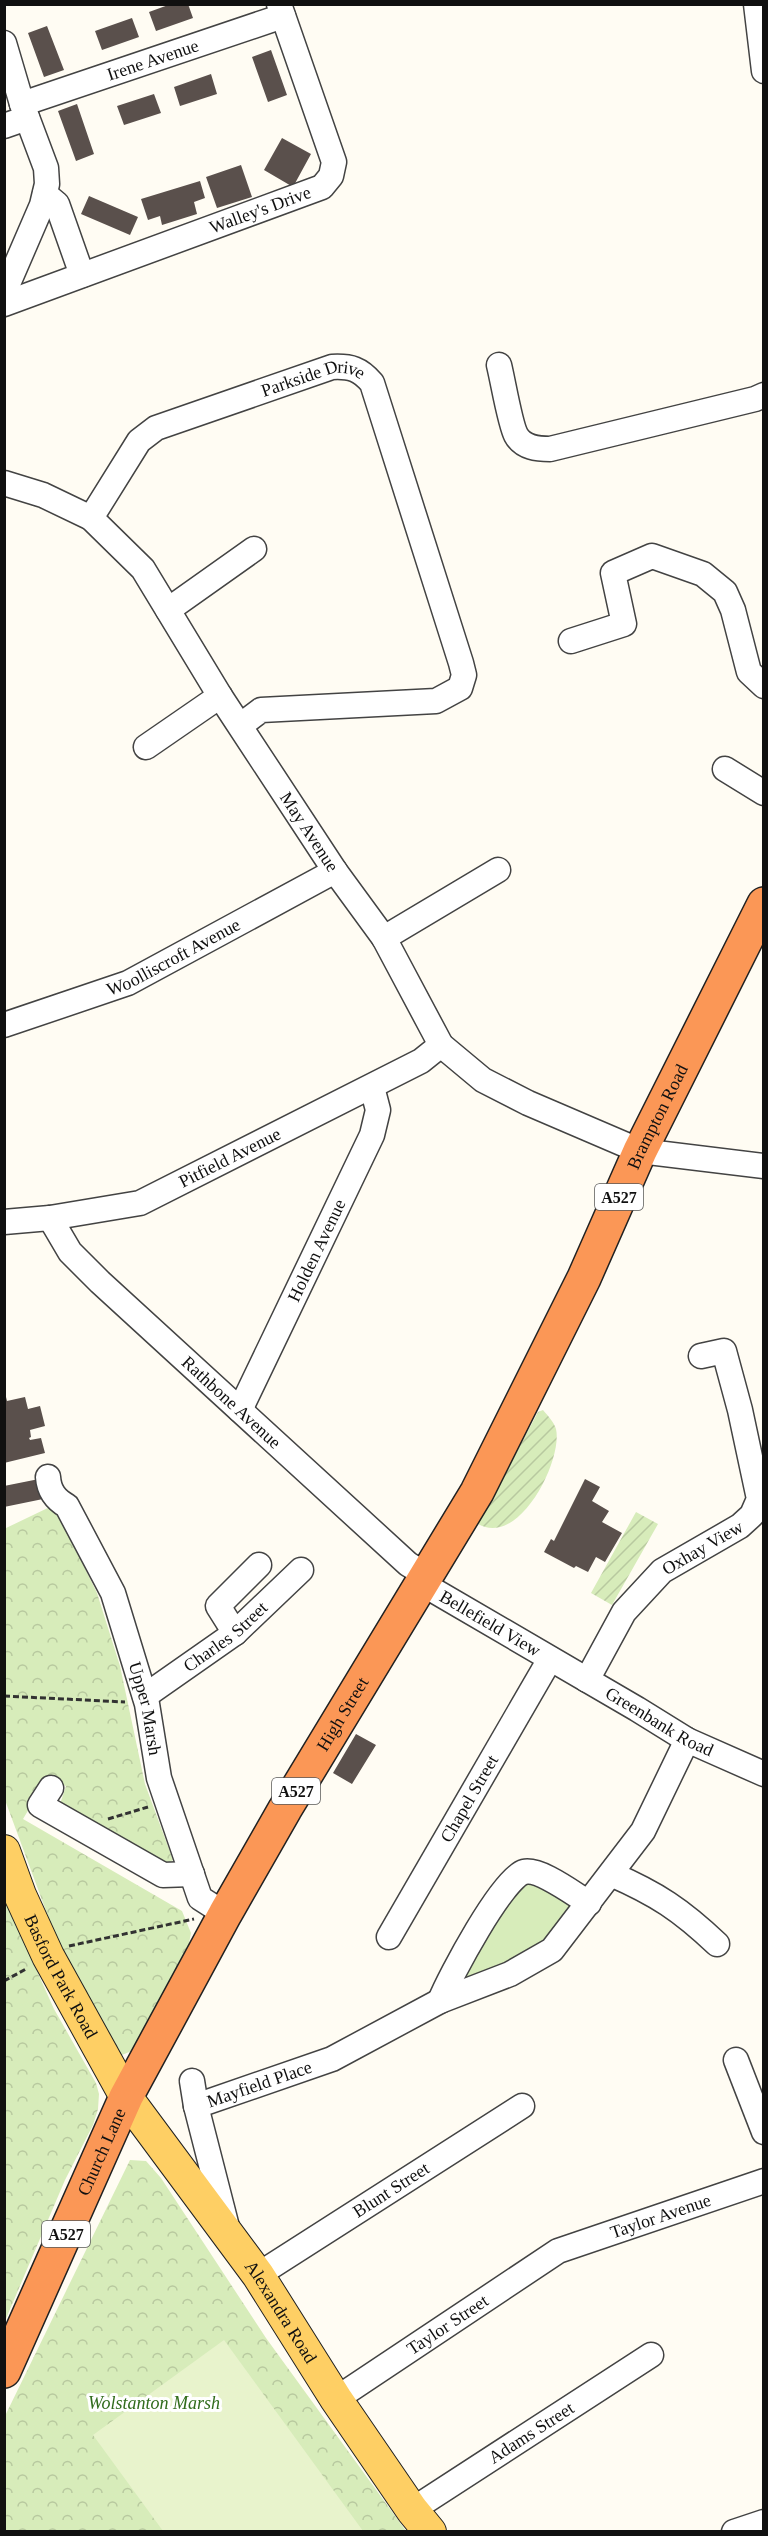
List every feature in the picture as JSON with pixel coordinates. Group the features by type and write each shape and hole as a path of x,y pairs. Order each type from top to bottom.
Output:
{"highway":[{"name":"Brampton Road","path":"477,1492 584,1278 640,1151 759,922"},
{"name":"High Street","path":"126,2097 225,1914 477,1492"},
{"name":"Church Lane","path":"4,2371 126,2097"}],"main road":[{"name":"Basford Park Road","path":"4,1851 20,1895 48,1956 126,2097"},
{"name":"Alexandra Road","path":"126,2097 258,2275 336,2399 421,2521"}],"street":[{"path":"756,4 764,71"},
{"name":"Irene Avenue","path":"18,116 281,10"},
{"name":"Walley's Drive","path":"4,304 322,187 331,177 334,162 281,10"},
{"path":"4,43 18,116 45,168 45,194 4,293"},
{"path":"45,194 57,204 82,275"},
{"path":"499,365 516,436 526,445 537,449 550,449 764,395"},
{"name":"Parkside Drive","path":"91,518 139,441 156,428 332,367 348,366 363,372 372,383 461,663 468,694 436,701 261,710 241,725"},
{"name":"May Avenue","path":"4,483 43,495 91,518 143,569 220,696 335,870 384,938 441,1045 483,1080 528,1103 640,1151 764,1166"},
{"path":"168,610 254,549"},
{"path":"571,641 624,624 613,573 652,556 703,574 726,591 749,672 764,686"},
{"path":"146,747 220,696"},
{"path":"725,769 764,793"},
{"name":"Woolliscroft Avenue","path":"4,1025 128,982 335,870"},
{"path":"384,938 498,870"},
{"name":"Pitfield Avenue","path":"4,1222 50,1218 140,1203 372,1087 421,1061 441,1045"},
{"name":"Holden Avenue","path":"240,1410 372,1135 378,1110 372,1087"},
{"name":"Rathbone Avenue","path":"50,1218 70,1252 423,1579"},
{"name":"Oxhay View","path":"587,1680 624,1611 654,1579 662,1571 740,1526 752,1515 759,1499 740,1410 724,1351 701,1356"},
{"name":"Upper Marsh","path":"48,1477 51,1491 66,1506 113,1593 146,1700 159,1778 200,1898 225,1914"},
{"path":"235,1633 218,1606 259,1565"},
{"name":"Charles Street","path":"146,1700 235,1633 301,1570"},
{"name":"Bellefield View","path":"423,1579 554,1661"},
{"name":"Greenbank Road","path":"554,1661 687,1740 764,1774"},
{"name":"Chapel Street","path":"388,1937 554,1661"},
{"name":"Mayfield Place","path":"229,2234 195,2106 332,2059 440,2001 510,1974 552,1950 643,1831 687,1740"},
{"path":"51,1788 40,1805 163,1875 192,1874"},
{"path":"440,2001 450,1976 508,1883 523,1872 537,1872 589,1903"},
{"path":"610,1874 652,1892 690,1918 717,1944"},
{"path":"736,2060 764,2132"},
{"path":"192,2081 195,2106"},
{"name":"Blunt Street","path":"258,2275 522,2106"},
{"name":"Taylor Avenue","path":"558,2251 764,2181"},
{"name":"Taylor Street","path":"336,2399 558,2251"},
{"name":"Adams Street","path":"421,2521 651,2355"},
{"path":"734,2532 764,2523"}],"path":[{"path":"4,1696 146,1700"},
{"path":"81,1828 167,1801"},
{"path":"6,1979 64,1947 225,1914"}],"green space":[{"path":"543,1410 555,1426 556,1443 553,1460 535,1497 523,1513 508,1524 493,1528 478,1524 538,1412"},
{"path":"54,1505 97,1593 120,1666 145,1784 173,1860 167,1864 60,1804 66,1786 47,1779 23,1819 182,1911 191,1933 187,1953 134,2050 122,2055 113,2049 59,1946 5,1800 4,1529"},
{"path":"636,1512 658,1524 612,1605 591,1593"},
{"path":"523,1872 589,1903 552,1950 440,2001"},
{"path":"5,1900 54,2009 96,2083 99,2094 98,2109 93,2125 65,2180 5,2321"},
{"name":"Wolstanton Marsh","path":"130,2160 146,2161 161,2178 266,2338 406,2531 5,2531 4,2418"},
{"path":"224,2340 363,2531 163,2531 93,2435"}],"building":[{"path":"171,4 188,4 193,18 156,31 149,12"},
{"path":"132,18 139,37 102,50 95,31"},
{"path":"47,26 64,70 44,77 28,33"},
{"path":"271,50 287,95 268,102 252,57"},
{"path":"211,74 217,94 180,106 174,87"},
{"path":"154,94 161,113 124,125 117,106"},
{"path":"77,104 94,154 76,161 58,111"},
{"path":"282,138 311,154 293,187 264,170"},
{"path":"241,165 252,197 217,208 206,177"},
{"path":"200,181 205,198 194,202 197,214 162,225 160,216 148,220 141,199"},
{"path":"89,196 138,217 130,235 81,214"},
{"path":"6,1397 7,1401 25,1397 28,1409 40,1406 45,1426 30,1430 31,1437 29,1438 30,1440 41,1438 45,1453 4,1463 4,1398"},
{"path":"39,1479 43,1499 4,1507 4,1486"},
{"path":"585,1479 600,1487 592,1501 609,1511 602,1522 622,1533 605,1562 596,1557 588,1572 576,1566 574,1568 544,1552 551,1539 554,1541"},
{"path":"356,1734 376,1745 352,1784 333,1773"}]}
